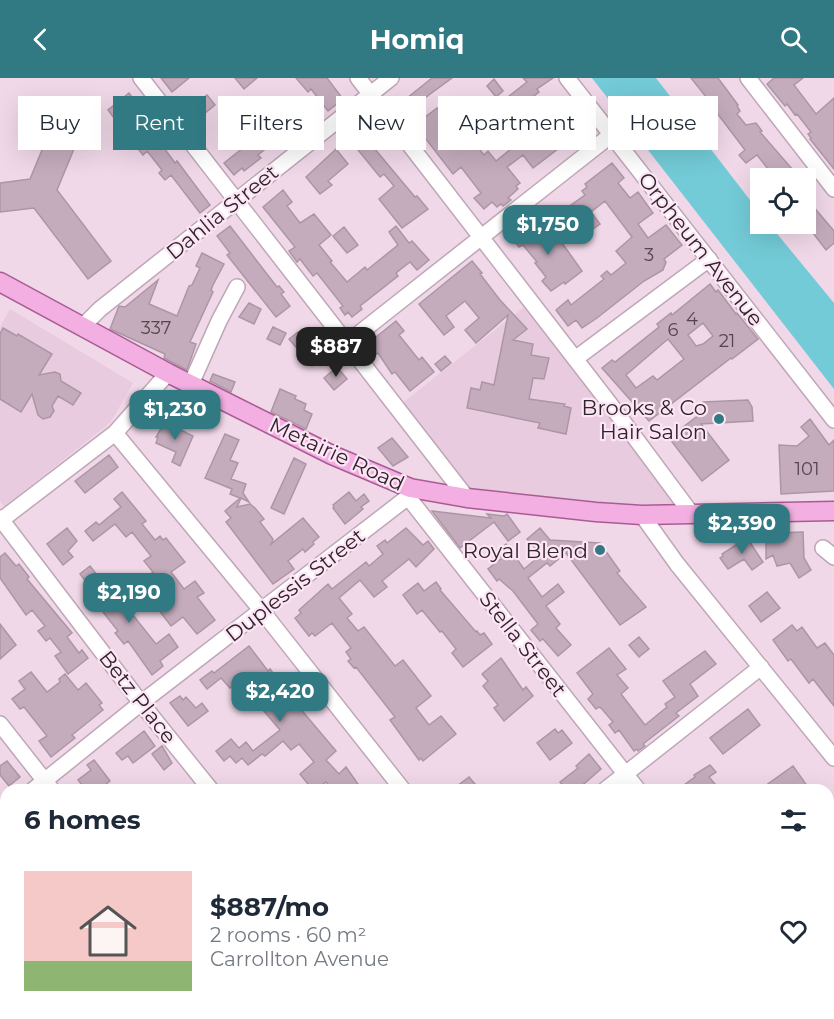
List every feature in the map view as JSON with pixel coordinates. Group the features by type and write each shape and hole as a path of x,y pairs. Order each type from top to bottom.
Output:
{"main road":[{"name":"Metairie Road","path":"0,282 168,373 409,492 642,515 834,509"}],"street":[{"path":"141,78 467,498"},
{"path":"358,78 691,513"},
{"name":"Dahlia Street","path":"83,326 100,309 391,78"},
{"name":"Orpheum Avenue","path":"567,78 608,131"},
{"path":"748,78 834,189"},
{"path":"347,343 608,137"},
{"name":"Orpheum Avenue","path":"623,150 834,420"},
{"path":"575,359 709,259"},
{"path":"191,384 237,287"},
{"path":"0,520 115,433 168,373"},
{"path":"115,433 262,611 398,784"},
{"name":"Duplessis Street","path":"46,784 141,703 262,611 409,492"},
{"name":"Stella Street","path":"409,492 633,784"},
{"path":"642,515 677,564 834,758"},
{"name":"Betz Place","path":"0,520 206,784"},
{"path":"612,784 761,667"},
{"path":"0,724 41,784"}],"shaded area":[{"path":"524,307 674,499 673,506 574,501 466,488 400,405"},
{"path":"10,309 133,383 111,422 4,507 0,501 0,327"}],"water":[{"path":"592,78 656,78 670,96 608,96 608,99"},
{"path":"648,150 711,150 750,200 750,234 777,234 834,303 834,389"}],"building":[{"path":"161,78 189,78 172,92"},
{"path":"235,78 257,78 244,89"},
{"path":"296,78 327,78 341,96 336,96 336,105 328,111 324,106 324,96 316,96 311,89 308,92"},
{"path":"432,78 452,78 426,97 410,96"},
{"path":"523,78 553,78 537,89 539,92 534,96 509,96 527,82"},
{"path":"691,78 718,78 738,105 740,111 737,114 746,125 756,123 762,131 760,132 791,168 767,168 757,155 746,163 739,155 745,150 718,114 718,96 705,96"},
{"path":"774,78 803,78 794,85 816,114 834,98 834,169 810,139 808,134 811,132 797,114 795,115 787,104 785,106 767,84"},
{"path":"494,79 503,91 495,96 487,86"},
{"path":"207,95 215,105 206,112 206,96"},
{"path":"113,106 113,117 108,110"},
{"path":"438,109 438,150 480,150 484,155 488,151 496,161 510,150 557,150 533,168 523,155 507,167 520,183 516,186 518,189 508,198 511,200 503,206 501,204 497,207 492,202 484,209 474,198 481,193 461,167 453,174 426,139 426,116"},
{"path":"336,149 348,164 328,181 332,185 320,194 306,177"},
{"path":"42,150 74,150 57,190 111,261 88,279 34,208 0,212 0,183 30,179"},
{"path":"139,150 166,150 175,163 177,161 210,205 200,213 171,175 165,180 159,173 162,170 147,151 143,155"},
{"path":"240,150 264,150 258,155 261,158 244,171 242,168 234,175 224,163"},
{"path":"358,150 376,150 428,209 402,228 379,199 394,186 384,174 380,177"},
{"path":"612,163 624,178 618,183 630,198 638,192 653,213 638,224 648,238 666,225 682,245 664,259 666,262 663,270 644,281 597,318 582,328 576,320 568,326 556,310 568,300 571,305 604,279 601,276 607,271 611,275 626,263 616,251 632,237 605,201 591,212 600,224 584,235 564,210 585,195 582,191 587,187 585,184"},
{"path":"283,190 292,202 287,206 300,223 314,214 331,235 319,245 347,282 365,267 367,270 398,245 389,232 396,226 409,243 412,241 429,260 417,270 410,262 396,273 398,276 360,306 362,309 352,317 348,312 345,315 340,308 343,306 317,273 313,276 300,259 297,262 289,251 295,247 263,207"},
{"path":"816,210 834,231 834,243 826,250 814,234 816,234"},
{"path":"530,221 545,240 555,233 582,271 551,291 542,281 546,277 535,263 537,262 523,245 519,247 513,239 516,237 514,234"},
{"path":"230,226 277,287 279,286 284,292 281,294 290,306 276,317 227,255 230,253 217,236"},
{"path":"344,227 358,245 347,253 333,236"},
{"path":"202,253 224,264 190,342 196,344 187,370 164,358 165,354 110,329 119,306 125,307 158,280 149,304 177,316 189,286 192,285 200,268 196,266"},
{"path":"472,261 500,300 527,329 513,340 533,344 531,355 549,358 544,379 533,378 529,399 565,404 564,406 571,408 566,434 538,428 540,423 467,408 471,388 480,390 482,382 494,385 508,315 476,343 465,330 479,318 465,301 446,316 454,327 444,335 419,304"},
{"path":"710,284 716,292 718,290 758,339 649,421 602,368 612,360 615,362 659,327 657,324 671,313 672,315","holes":["703,323 713,336 703,344 696,346 688,335","668,339 684,359 657,380 653,376 636,388 626,375"]},
{"path":"249,303 261,309 254,324 239,317"},
{"path":"396,321 404,331 399,335 419,360 422,357 434,372 410,391 395,372 392,374 378,353 375,355 366,345"},
{"path":"273,327 286,333 280,345 267,339"},
{"path":"3,328 52,354 39,375 55,372 60,374 61,381 81,393 73,405 58,396 52,406 54,411 50,417 43,419 38,415 32,394 21,412 0,399 0,334"},
{"path":"298,332 321,357 312,366 289,339"},
{"path":"445,356 451,363 441,371 435,364"},
{"path":"337,367 347,379 334,390 324,378"},
{"path":"213,374 235,382 231,392 210,381"},
{"path":"280,389 296,396 295,399 306,404 304,410 312,414 306,429 271,412"},
{"path":"748,400 752,407 753,421 701,424 729,460 702,481 669,438 704,411 703,402"},
{"path":"810,419 829,445 834,440 834,491 781,494 779,445 797,446 809,436 801,427"},
{"path":"165,422 193,436 180,466 172,462 176,452 156,443 158,437 156,437"},
{"path":"225,434 239,440 230,460 238,463 231,479 246,484 243,493 249,502 241,498 237,507 250,504 255,508 264,519 260,522 273,539 271,544 303,518 319,537 305,552 303,549 288,561 294,569 273,584 226,522 231,518 225,511 240,498 230,494 232,489 205,478"},
{"path":"392,438 408,457 393,466 378,448"},
{"path":"109,455 118,467 85,493 75,481"},
{"path":"294,458 306,464 284,514 271,508"},
{"path":"122,492 146,521 142,524 155,540 160,536 163,540 166,538 185,562 171,572 184,589 195,581 204,593 197,597 215,620 197,634 183,617 171,626 158,609 161,607 141,581 153,572 144,561 151,556 132,532 126,537 115,524 93,541 85,531 96,522 99,525 121,507 114,499"},
{"path":"349,492 356,501 364,494 369,501 345,524 333,505"},
{"path":"432,511 491,518 487,514 504,516 507,514 520,532 508,541 494,522 460,548"},
{"path":"67,528 77,541 68,551 73,557 63,565 47,544"},
{"path":"406,528 423,545 428,541 434,549 416,567 409,559 382,581 387,587 374,597 360,580 339,598 352,614 347,618 358,631 364,627 395,666 403,660 431,696 416,708 429,725 441,716 456,734 423,761 421,758 419,760 390,720 395,717 356,667 354,668 348,661 351,659 346,652 351,648 332,623 315,636 312,633 309,636 295,618 301,613 299,610 328,584 332,589 366,562 369,566 383,554 377,546 385,540 387,543"},
{"path":"540,528 550,540 600,543 620,571 617,573 646,607 620,625 566,553 550,566 547,563 528,578 542,597 558,584 564,592 546,606 560,624 556,628 571,645 558,656 543,639 540,641 531,630 538,624 513,591 499,579 497,581 488,569 502,558 496,552 506,544 524,569 541,555 527,539"},
{"path":"699,528 715,528 715,540 700,541"},
{"path":"803,532 804,558 811,570 799,578 790,563 777,566 773,555 766,559 766,538 774,537 774,533"},
{"path":"747,538 763,562 752,570 744,559 728,569 720,558 722,554"},
{"path":"5,553 16,566 19,564 29,577 27,579 72,633 67,637 79,653 82,650 88,658 68,674 55,656 61,652 50,638 46,641 38,631 45,626 32,610 26,615 0,578 0,557"},
{"path":"90,566 108,589 119,581 124,588 116,594 156,644 169,634 178,647 160,661 163,666 152,675 128,641 124,644 115,633 118,631 95,602 99,599 80,574"},
{"path":"436,582 440,590 476,632 480,635 484,633 492,644 463,667 452,653 456,649 442,631 440,632 422,610 417,614 403,595 418,583 424,591"},
{"path":"767,592 780,608 761,622 749,606"},
{"path":"0,624 16,645 0,659"},
{"path":"792,625 797,631 802,627 817,648 825,643 834,655 834,706 813,679 809,683 791,659 788,661 773,640"},
{"path":"639,637 649,649 639,657 629,645"},
{"path":"249,646 336,751 326,760 339,774 346,767 358,784 328,784 326,782 308,784 300,774 314,762 299,744 291,750 283,741 265,756 262,754 248,765 242,758 236,763 230,756 224,761 216,751 231,739 239,748 246,742 253,751 280,730 258,704 251,709 245,700 254,693 242,679 230,688 221,678 207,689 200,680 212,671 214,673"},
{"path":"609,648 626,669 617,675 628,688 621,694 645,725 667,707 665,704 675,697 663,681 705,651 716,664 690,684 698,696 676,713 679,716 643,744 645,746 634,751 619,730 615,733 609,725 613,722 602,709 599,707 596,709 588,699 593,694 577,673"},
{"path":"501,658 523,690 526,687 533,696 504,721 494,708 498,705 483,686 488,681 482,674"},
{"path":"31,672 47,692 60,682 59,679 65,674 78,690 86,683 102,703 99,705 103,710 72,735 75,738 51,757 39,741 47,736 24,707 20,709 12,699 25,689 19,681"},
{"path":"180,696 183,700 186,697 196,708 202,703 208,711 188,726 170,703"},
{"path":"748,709 760,725 723,754 710,738"},
{"path":"555,729 558,733 562,730 572,743 550,760 537,743"},
{"path":"144,731 155,746 133,763 128,756 122,760 116,753"},
{"path":"162,746 172,763 164,770 152,754"},
{"path":"589,754 601,769 584,784 562,784 560,782 578,768 576,766"},
{"path":"94,760 110,781 106,784 81,784 78,780 91,770 87,765"},
{"path":"7,761 20,777 11,784 7,784 0,775 0,766"},
{"path":"710,765 716,772 709,777 715,784 685,784 695,777 694,775"},
{"path":"793,766 806,784 768,784"},
{"path":"469,777 475,784 460,784"}],"place":[{"name":"Brooks & Co Hair Salon","path":"719,419"},
{"name":"Royal Blend","path":"600,550"}]}
